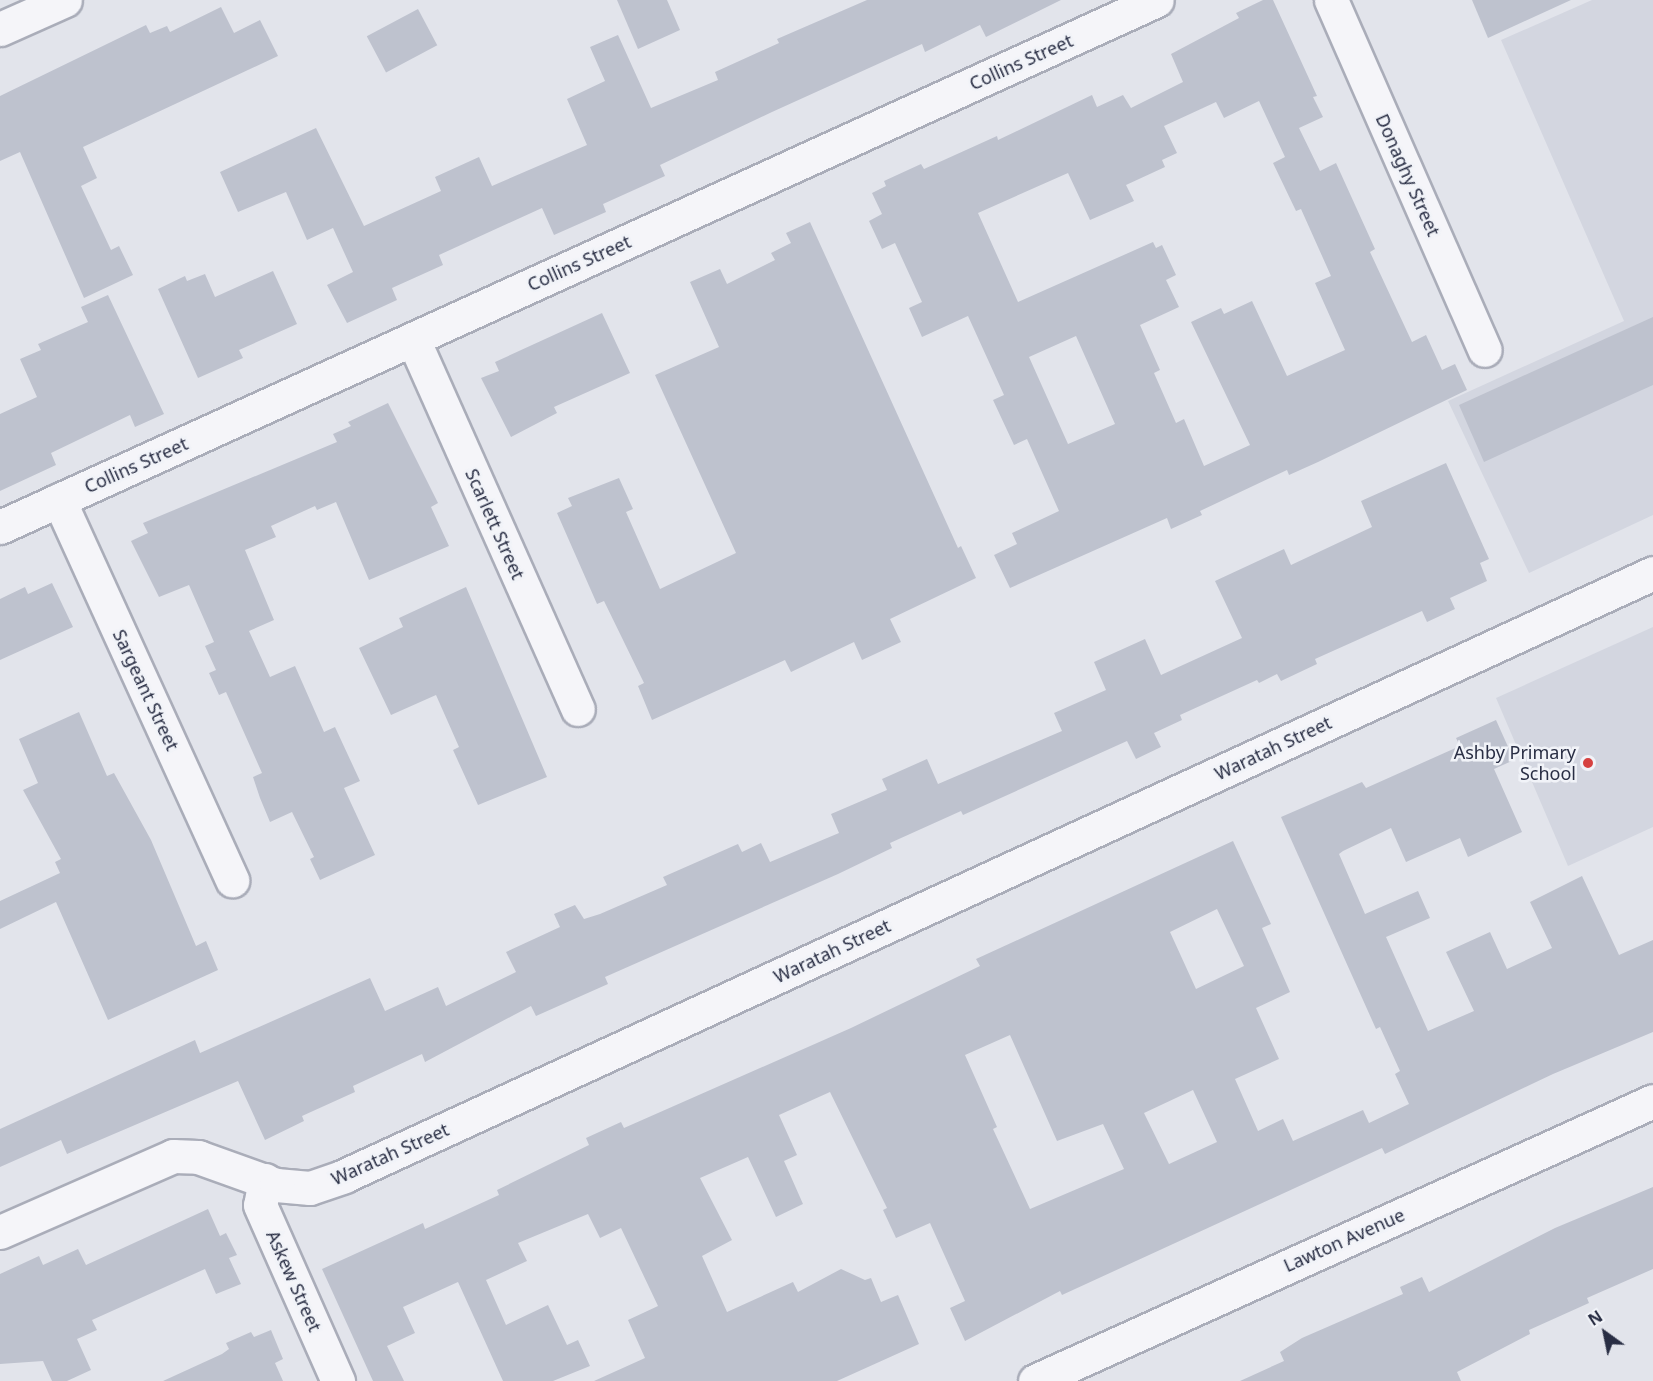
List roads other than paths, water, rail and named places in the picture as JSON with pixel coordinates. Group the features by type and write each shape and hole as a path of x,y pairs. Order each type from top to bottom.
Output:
{"street":[{"path":"0,29 64,0"},
{"name":"Collins Street","path":"0,527 1157,0"},
{"name":"Donaghy Street","path":"1331,0 1485,350"},
{"name":"Scarlett Street","path":"413,339 578,709"},
{"name":"Sargeant Street","path":"59,500 232,880"},
{"name":"Waratah Street","path":"0,1232 172,1156 198,1157 265,1180 310,1188 344,1176 1653,573"},
{"name":"Lawton Avenue","path":"1035,1381 1653,1101"},
{"name":"Askew Street","path":"265,1180 260,1205 338,1381"}],"place":[{"name":"Ashby Primary School","path":"1588,763"}]}
